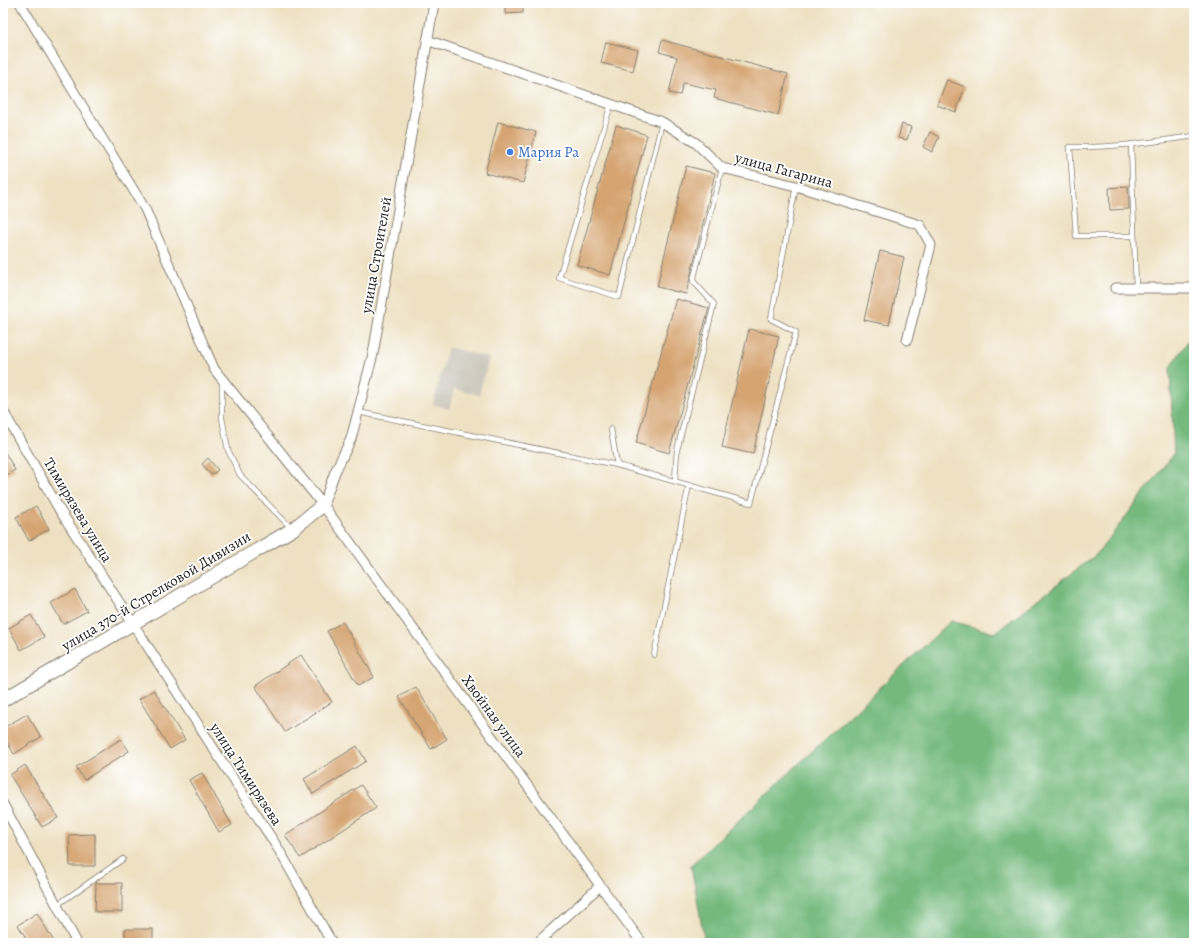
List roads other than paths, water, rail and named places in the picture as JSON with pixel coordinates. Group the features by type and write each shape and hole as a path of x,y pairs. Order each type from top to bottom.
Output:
{"street":[{"name":"Хвойная улица","path":"20,3 145,209 214,369 323,505 642,943"},
{"name":"улица Строителей","path":"323,505 335,472 351,439 373,354 434,3"},
{"name":"улица Гагарина","path":"427,40 662,122 696,143 722,168 796,186 920,225 931,245 908,340"},
{"path":"1115,288 1194,288"},
{"name":"Тимирязева улица","path":"3,411 60,509 132,623"},
{"name":"улица 370-й Стрелковой Дивизии","path":"3,700 293,529 323,505"},
{"name":"улица Тимирязева","path":"132,623 279,850 332,943"},
{"path":"3,804 77,943"},
{"path":"537,943 600,886"}],"lane":[{"path":"612,104 559,278 619,297 662,122"},
{"path":"1134,236 1076,236 1070,146 1091,147 1131,144 1194,136"},
{"path":"1131,144 1136,288"},
{"path":"675,481 677,450 714,304 693,281 722,168"},
{"path":"358,412 617,465 751,503 796,332 771,319 796,186"},
{"path":"222,380 222,418 228,450 240,475 293,529"},
{"path":"610,429 617,465"},
{"path":"654,655 688,485"},
{"path":"57,905 123,859"}],"place":[{"name":"Мария Ра","path":"510,152"}]}
